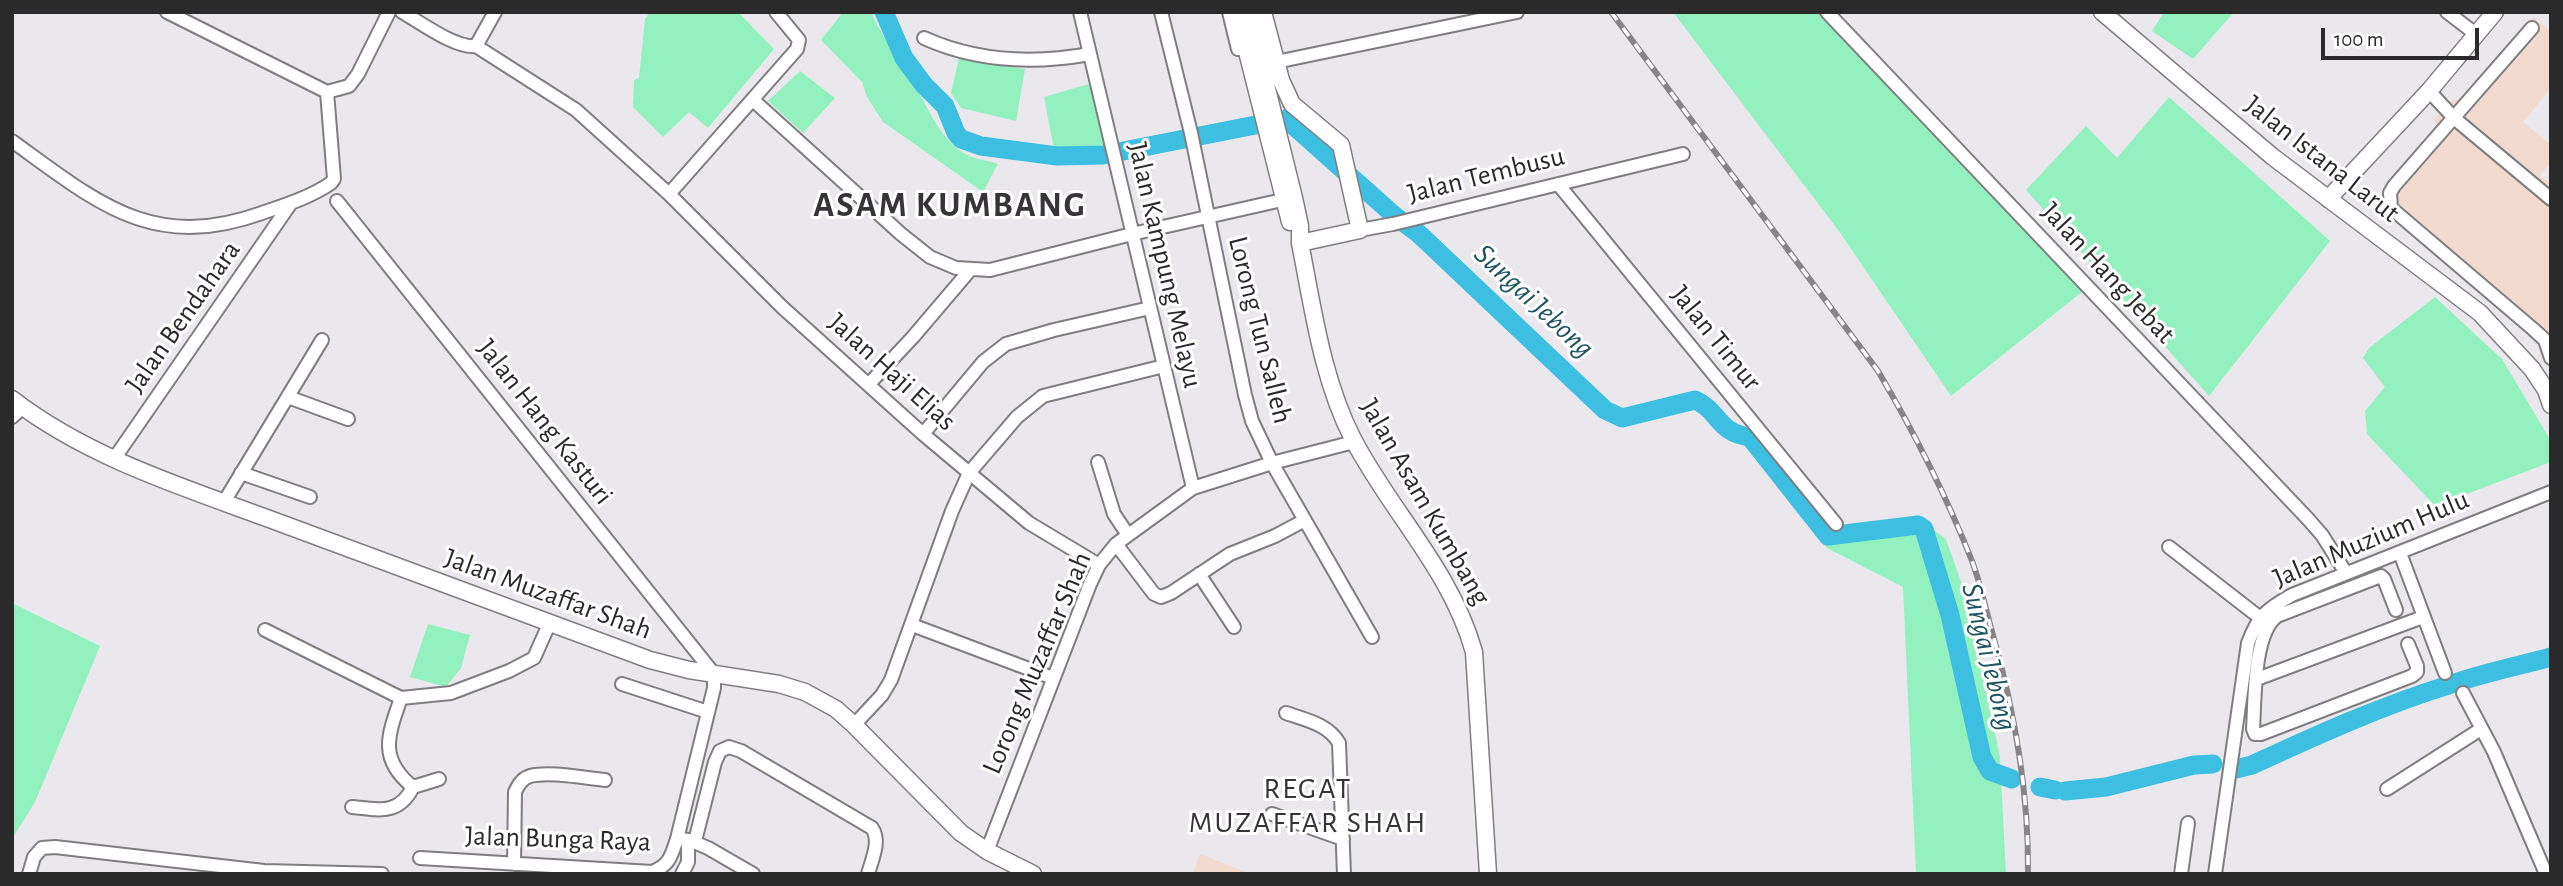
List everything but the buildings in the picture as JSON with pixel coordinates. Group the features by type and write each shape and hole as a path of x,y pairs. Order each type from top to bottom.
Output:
{"main road":[{"name":"Jalan Asam Kumbang","path":"1237,12 1253,51"},
{"name":"Jalan Asam Kumbang","path":"1248,12 1264,105 1289,199 1300,226 1300,243 1329,377 1354,442 1429,555 1467,629 1474,652 1489,874"},
{"path":"1263,12 1276,62 1292,104 1336,138 1344,152 1360,230"},
{"name":"Jalan Istana Larut","path":"2102,12 2216,110 2328,199 2471,306 2532,369 2546,390 2550,403"},
{"path":"2328,199 2429,91 2495,12"},
{"name":"Jalan Tembusu","path":"1300,243 1360,230"},
{"name":"Jalan Istana Larut","path":"2510,345 2515,360 2537,394 2550,403"},
{"name":"Jalan Muzaffar Shah","path":"16,408 114,459 650,660 779,684 804,692 836,709 942,815 986,851 1033,874"}],"street":[{"path":"173,14 327,92 349,86 358,74 389,12"},
{"name":"Jalan Haji Elias","path":"402,12 456,43 475,46 570,105 669,194 782,307 923,434 1029,523 1099,565"},
{"path":"475,46 495,12"},
{"path":"669,194 797,48 799,40 776,12"},
{"name":"Jalan Kampung Melayu","path":"1080,12 1193,488"},
{"name":"Lorong Tun Salleh","path":"1161,12 1191,133 1252,421 1272,463 1372,637"},
{"name":"Jalan Asam Kumbang","path":"1229,12 1251,88 1264,105"},
{"path":"1276,62 1517,12"},
{"name":"Jalan Hang Jebat","path":"1827,12 2308,519 2322,535 2346,573"},
{"path":"2447,12 2477,35"},
{"path":"2532,28 2390,193 2391,208 2545,341 2551,358 2532,369"},
{"path":"924,38 958,51 1001,59 1046,60 1090,54"},
{"path":"2429,91 2454,118 2551,199"},
{"path":"327,92 337,201"},
{"path":"753,100 901,234 929,257 956,268 990,270 1132,234 1289,199"},
{"path":"12,141 115,211 160,225 221,225 292,202 317,191 334,179"},
{"name":"Jalan Tembusu","path":"1360,230 1412,220 1683,153"},
{"name":"Jalan Timur","path":"1558,184 1836,524"},
{"path":"317,191 337,201"},
{"name":"Jalan Hang Kasturi","path":"337,201 715,674"},
{"name":"Jalan Bendahara","path":"114,459 292,202"},
{"path":"869,384 970,270"},
{"path":"923,434 983,362 1006,344 1150,308"},
{"path":"224,502 322,340"},
{"path":"854,725 882,695 891,680 969,473 1017,416 1037,400 1059,391 1164,366"},
{"path":"288,397 348,419"},
{"name":"Lorong Muzaffar Shah","path":"986,851 1099,565 1116,544 1193,488 1272,463 1354,442"},
{"path":"1098,462 1114,514 1128,535"},
{"path":"240,473 310,497"},
{"name":"Jalan Muzium Hulu","path":"2215,874 2248,643 2259,617 2292,595 2551,492"},
{"path":"1116,544 1154,594 1161,597 1230,554 1275,536 1305,520"},
{"path":"2169,547 2259,617"},
{"path":"2400,553 2445,673"},
{"path":"1199,574 1234,627"},
{"path":"2396,610 2381,576 2277,616 2271,621 2260,651 2253,729 2255,733 2262,734 2412,676 2417,672 2417,666 2408,644"},
{"path":"2257,679 2423,617"},
{"path":"265,630 401,698 451,693 534,659 550,622"},
{"path":"912,625 1054,678"},
{"name":"Jalan Bunga Raya","path":"682,874 688,862 687,840 715,674"},
{"path":"622,684 708,712"},
{"path":"2463,693 2494,751 2546,874"},
{"path":"401,698 389,744 389,760 401,778 413,787"},
{"path":"1286,713 1323,726 1334,733 1339,743 1344,874"},
{"path":"2387,789 2481,729"},
{"path":"753,874 687,840 715,762 720,751 729,747 741,751 872,828 877,834 877,841 868,874"},
{"path":"514,864 515,792 519,784 528,776 548,775 605,780"},
{"path":"352,807 374,810 397,807 406,802 413,787 439,779"},
{"path":"1272,814 1343,839"},
{"path":"2181,874 2188,823"},
{"name":"Jalan Bunga Raya","path":"419,858 652,872 664,867 687,840"},
{"path":"29,874 34,857 42,848 55,847 302,873 382,874"}],"shaded area":[{"path":"2533,17 2551,31 2551,88 2523,122 2551,145 2551,162 2540,175 2551,184 2551,371 2539,352 2540,338 2388,208 2389,184 2439,126 2434,120 2451,101 2465,98"},
{"path":"1201,854 1250,874 1193,874"}],"green space":[{"path":"650,12 738,12 774,49 708,128 689,112 663,137 633,107 634,80 639,78 645,19"},
{"path":"843,12 871,12 935,122 951,143 972,157 998,164 983,192 883,122 867,97 862,82 821,40"},
{"path":"1673,12 1825,12 2087,288 1951,396 1841,234"},
{"path":"2164,12 2234,12 2193,59 2152,31"},
{"path":"959,58 1025,69 1016,121 961,108 951,93"},
{"path":"800,71 835,98 803,133 768,101"},
{"path":"1092,83 1110,148 1077,151 1054,149 1044,97"},
{"path":"2169,97 2330,241 2209,396 2026,190 2086,126 2117,158"},
{"path":"2435,297 2502,359 2551,441 2551,462 2435,506 2367,434 2365,411 2385,387 2363,358 2369,348"},
{"path":"1906,528 1931,528 1946,539 1965,593 2000,757 2006,874 1916,874 1903,587 1827,548 1820,539"},
{"path":"12,603 100,646 35,802 12,839"},
{"path":"428,624 470,635 461,668 446,687 410,677"}],"waterway":[{"name":"Sungai Jebong","path":"884,12 904,58 924,85 945,106 956,133 961,139 981,146 1057,156 1103,155 1286,119 1396,217 1418,233 1605,410 1622,418 1695,400 1709,409 1731,431 1750,437 1828,536 1918,525 1924,529 1950,615 1982,757 1990,771 2012,779"},
{"name":"Sungai Jebong","path":"2236,769 2252,765 2426,692 2551,657"},
{"name":"Sungai Jebong","path":"2065,791 2106,787 2194,765 2213,764"},
{"name":"Sungai Jebong","path":"2040,787 2055,790"}],"railway":[{"path":"1611,12 1878,371 1940,488 1975,569 2007,688 2023,780 2028,874"}],"district":[{"name":"ASAM KUMBANG","path":"950,205"},
{"name":"REGAT MUZAFFAR SHAH","path":"1308,806"}]}
